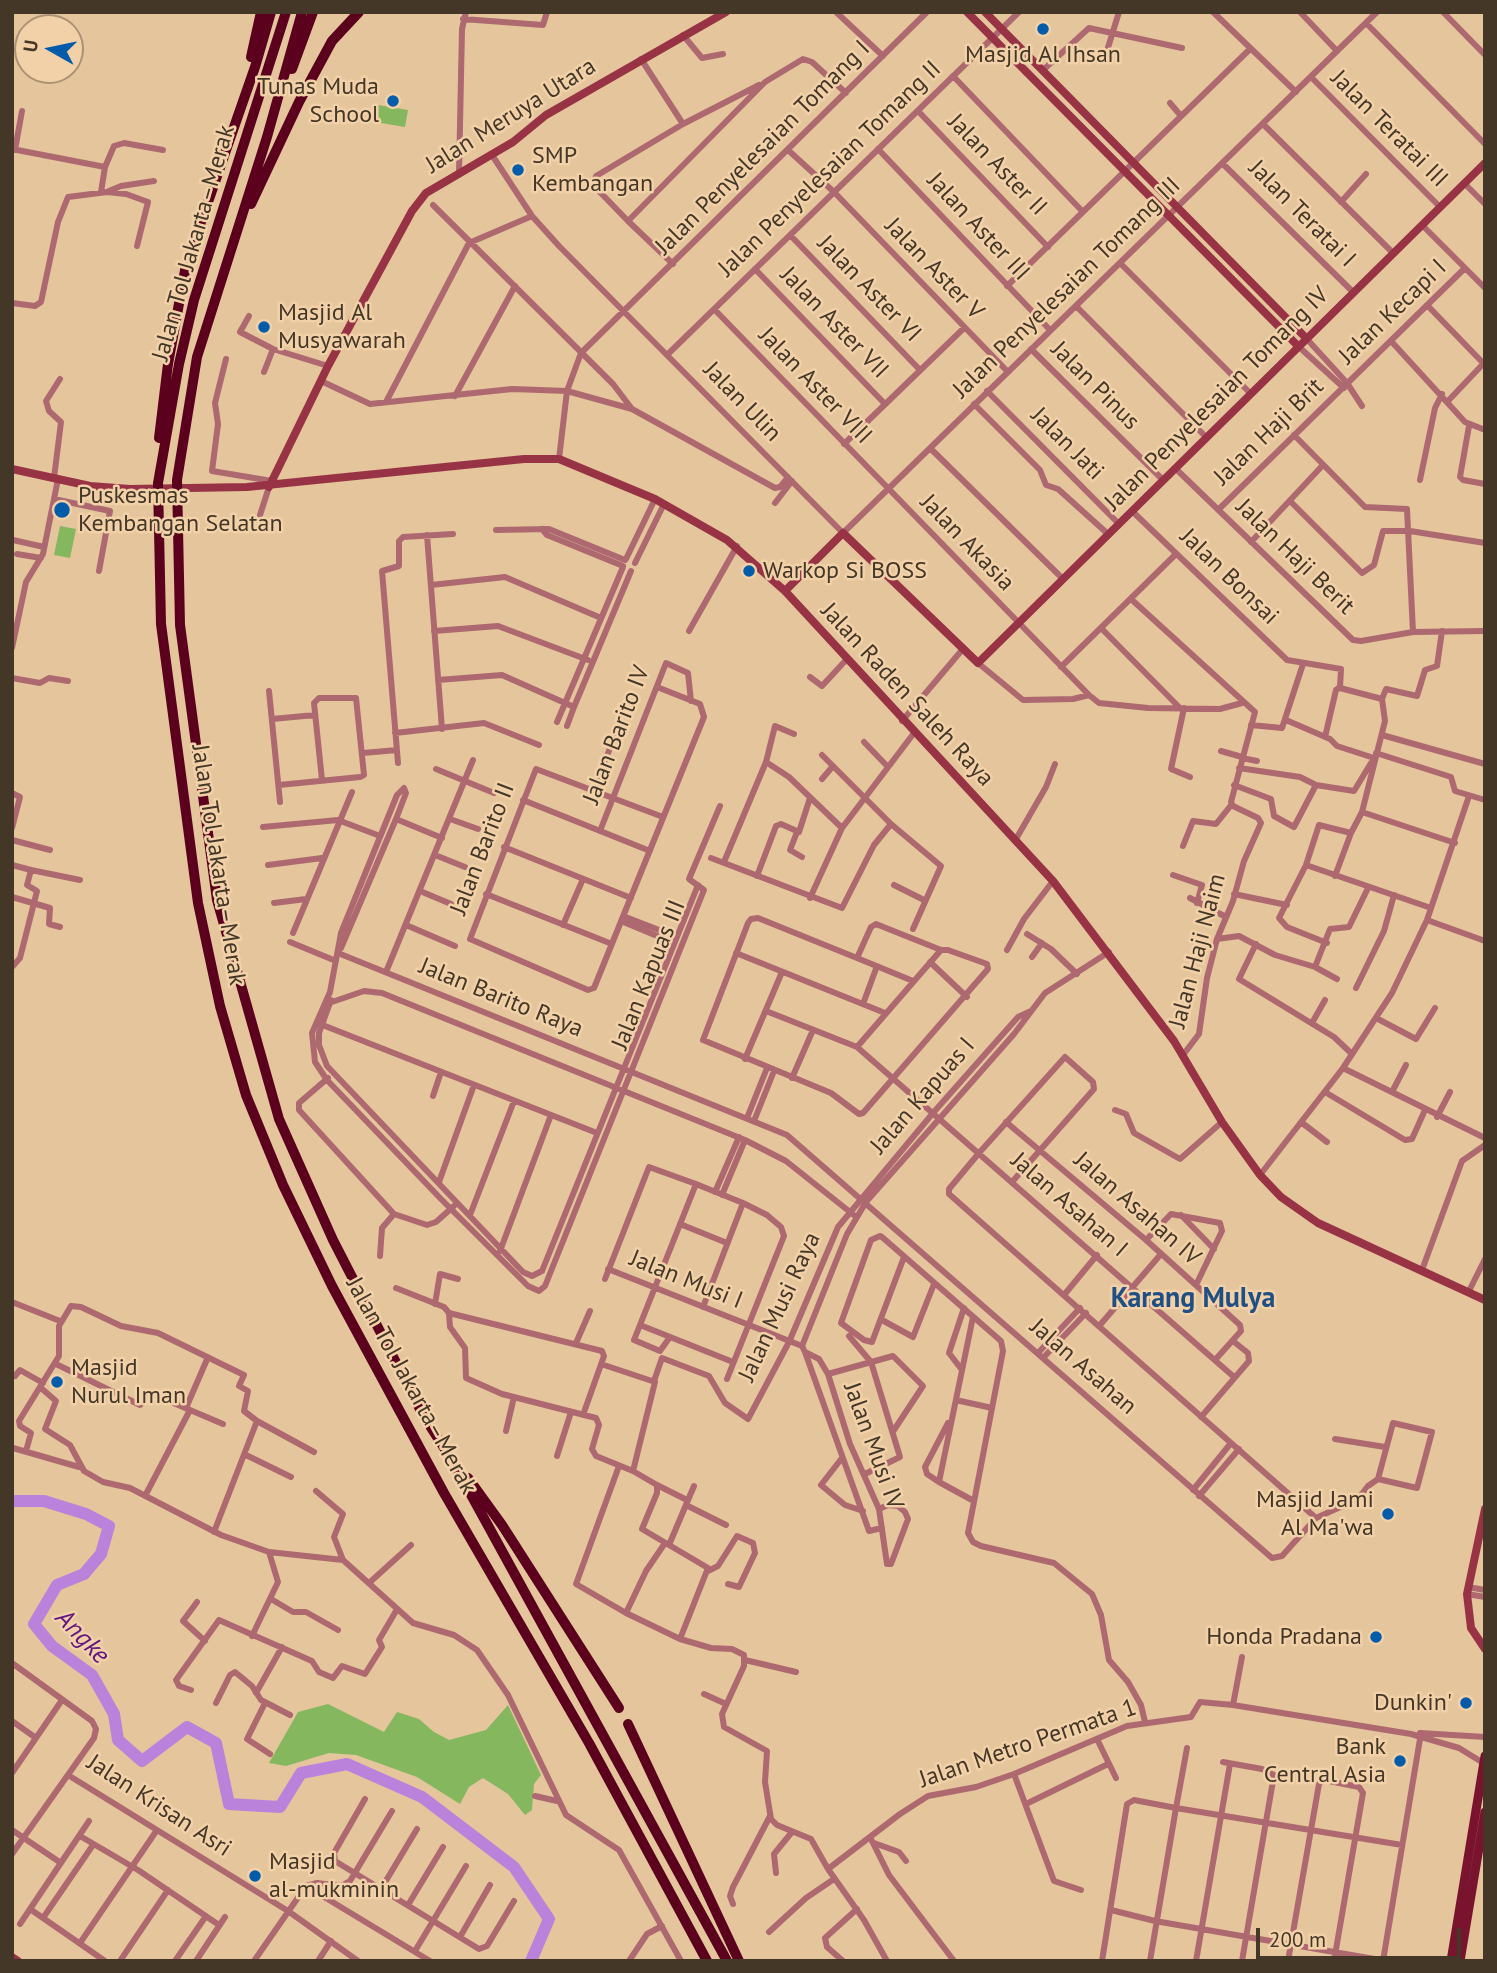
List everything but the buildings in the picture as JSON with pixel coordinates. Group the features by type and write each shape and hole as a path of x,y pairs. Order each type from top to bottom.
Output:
{"highway":[{"path":"243,104 261,12"},
{"path":"158,483 160,425 182,282 243,104 271,12"},
{"name":"Jalan Tol Jakarta–Merak","path":"286,12 194,300 179,364 158,483 161,624 188,839 220,1006 258,1128 331,1286 707,1961"},
{"name":"Jalan Tol Jakarta–Merak","path":"302,12 267,137 197,357 177,480 180,625 217,900 279,1119 363,1300 423,1415 452,1460 727,1961"},
{"path":"267,137 313,12"},
{"path":"235,236 299,102 332,41 359,12"},
{"path":"452,1460 502,1525 619,1707"},
{"path":"628,1724 739,1961"}],"main road":[{"name":"Jalan Meruya Utara","path":"271,484 328,366 412,211 434,186 492,155 546,115 726,12"},
{"path":"967,12 1298,346"},
{"path":"985,12 1307,338"},
{"name":"Jalan Penyelesaian Tomang IV","path":"978,663 1485,163"},
{"name":"Jalan Raden Saleh Raya","path":"12,469 90,486 130,489 195,488 271,484 524,459 559,459 664,504 737,546 785,590 846,660 1016,839 1109,952 1183,1055 1222,1122 1260,1175 1294,1209 1318,1223 1485,1300"},
{"name":"Jalan Penyelesaian Tomang III","path":"785,590 843,533"},
{"name":"Jalan Ulin","path":"843,533 978,663"},
{"path":"1485,1509 1468,1590 1471,1628 1485,1649"},
{"path":"1451,1961 1484,1761"},
{"path":"1460,1961 1485,1812"},
{"path":"12,1957 18,1961"}],"street":[{"path":"459,173 465,15 543,25 547,12"},
{"path":"836,12 883,56"},
{"name":"Jalan Penyelesaian Tomang I","path":"581,354 928,12"},
{"name":"Jalan Penyelesaian Tomang II","path":"668,354 1019,12"},
{"path":"1106,54 1119,12"},
{"path":"1213,12 1296,92"},
{"path":"1300,12 1337,51"},
{"name":"Jalan Penyelesaian Tomang III","path":"843,533 1377,12"},
{"path":"1443,12 1485,55"},
{"path":"1366,23 1485,144"},
{"path":"1042,71 1087,28 1182,48"},
{"path":"683,36 702,58 723,54"},
{"path":"1007,286 1250,49"},
{"path":"641,59 683,124"},
{"path":"673,264 596,188 596,176 683,124 765,82 803,59 846,93"},
{"path":"953,76 1083,212"},
{"name":"Jalan Teratai III","path":"1311,77 1440,207"},
{"path":"628,221 765,82"},
{"path":"1170,103 1181,116"},
{"path":"22,111 14,150 105,167"},
{"name":"Jalan Aster II","path":"918,111 1048,247"},
{"path":"1263,124 1393,253"},
{"path":"104,192 105,167 111,150 117,144 163,150"},
{"name":"Jalan Aster III","path":"878,149 1049,330"},
{"name":"Jalan Aster V","path":"788,150 834,192 1007,371"},
{"name":"Jalan Ulin","path":"492,155 532,216 843,533"},
{"name":"Jalan Teratai I","path":"1223,164 1353,292"},
{"path":"1341,202 1366,174"},
{"path":"12,303 35,306 41,302 65,200 73,196 154,181"},
{"path":"1464,183 1485,204"},
{"path":"104,192 126,194 148,202 137,246"},
{"path":"433,205 613,384 632,410"},
{"path":"386,402 469,243 532,216"},
{"path":"1422,225 1485,288"},
{"name":"Jalan Aster VI","path":"790,235 920,370"},
{"path":"1120,263 1250,393"},
{"name":"Jalan Kecapi I","path":"1346,386 1465,268"},
{"name":"Jalan Aster VII","path":"755,269 886,404"},
{"path":"455,396 515,286"},
{"path":"1427,305 1484,365 1448,401"},
{"path":"1076,306 1206,437"},
{"name":"Jalan Aster VIII","path":"714,309 888,490"},
{"path":"250,316 240,332 272,349 328,366"},
{"path":"844,444 964,328"},
{"path":"1307,338 1362,406"},
{"path":"1391,341 1469,426 1485,430"},
{"path":"1298,346 1346,386"},
{"path":"264,372 272,349"},
{"name":"Jalan Pinus","path":"1031,349 1163,480"},
{"path":"559,459 567,391 581,354"},
{"path":"226,359 215,403 218,424 212,471 271,484 260,515"},
{"path":"24,642 13,644 26,582 41,558 44,547 56,478 61,422 49,411 46,401 61,379"},
{"path":"321,381 363,402 512,389 567,391 632,410 775,488 790,479"},
{"name":"Jalan Haji Brit","path":"1218,510 1346,386"},
{"name":"Jalan Jati","path":"988,391 1119,524"},
{"path":"1420,480 1435,408 1442,394"},
{"path":"974,404 1040,470 1046,485 1058,489 1108,534"},
{"path":"1469,426 1460,477 1463,481 1485,484"},
{"path":"1294,435 1365,507 1407,509 1413,632"},
{"path":"930,448 1063,579"},
{"path":"1251,542 1323,465"},
{"name":"Jalan Haji Berit","path":"1175,468 1353,640 1413,632 1485,631"},
{"path":"775,503 790,479"},
{"name":"Jalan Akasia","path":"888,490 1089,695"},
{"path":"54,499 110,511 99,570"},
{"path":"557,722 654,499"},
{"path":"1290,501 1362,573 1370,569 1376,561 1382,532 1410,531 1485,543"},
{"path":"567,726 631,571 664,504"},
{"name":"Jalan Bonsai","path":"1132,511 1287,660 1303,664"},
{"path":"496,530 549,528 624,563 631,571"},
{"path":"398,763 381,573 384,569 399,566 401,538 453,534"},
{"path":"427,535 442,729"},
{"path":"13,540 44,547"},
{"path":"689,631 737,546"},
{"path":"17,554 41,558"},
{"path":"1061,667 1176,554"},
{"path":"624,563 635,563"},
{"path":"431,585 505,577 601,618"},
{"path":"12,598 22,600"},
{"path":"1131,599 1242,703 1250,705 1255,712 1231,804 1216,824 1193,821 1183,846"},
{"path":"434,631 498,626 593,662"},
{"path":"1101,628 1182,708"},
{"path":"1335,876 1362,812 1374,757 1382,735 1385,711 1382,699 1386,690 1417,696 1425,670 1437,668 1441,631"},
{"path":"902,720 962,650"},
{"path":"810,677 822,685 846,660"},
{"name":"Jalan Barito IV","path":"600,831 668,663 688,673 691,701"},
{"path":"978,663 1023,700 1073,699 1089,695 1100,703 1220,709 1242,703"},
{"path":"1251,725 1282,728 1303,664 1341,669 1340,688 1336,690 1325,737"},
{"path":"438,680 502,675 574,707"},
{"path":"12,678 40,683 49,678 68,681"},
{"path":"486,894 612,944 704,717 703,706 657,687"},
{"path":"1340,688 1382,699"},
{"path":"269,691 280,802"},
{"path":"279,785 322,780 364,775 356,698 317,699 315,715 322,780"},
{"path":"1182,708 1171,769 1190,777"},
{"path":"272,719 315,715"},
{"path":"1286,720 1325,737 1337,746 1451,777 1452,788 1485,800"},
{"path":"395,733 484,723 539,745"},
{"path":"724,862 766,762 775,726 794,734"},
{"path":"618,727 594,790 663,817"},
{"path":"810,898 842,828 914,733"},
{"path":"1382,735 1485,764"},
{"path":"864,742 888,767"},
{"path":"363,753 397,750"},
{"path":"1221,751 1257,761"},
{"path":"822,755 891,824 942,866 923,900 913,929"},
{"path":"1239,768 1300,777 1316,785 1354,791 1362,773 1374,757"},
{"path":"386,972 474,760"},
{"path":"766,762 789,777 842,828"},
{"path":"1016,839 1046,787 1055,764"},
{"path":"822,779 833,766"},
{"name":"Jalan Barito II","path":"594,790 536,768 470,939 591,990 612,944"},
{"path":"436,769 494,793"},
{"path":"1234,785 1271,799 1274,816 1294,827 1316,785"},
{"path":"362,893 380,836 397,794 404,789 406,793 396,819 362,893 341,933 330,991 311,1044 315,1062 327,1080 439,1182 527,1275 545,1273"},
{"path":"293,933 322,858 352,792"},
{"path":"12,793 20,797 12,828"},
{"path":"1260,1175 1378,1019 1427,920 1469,796"},
{"path":"802,857 790,850 800,830 810,798"},
{"path":"523,800 650,851"},
{"name":"Jalan Haji Naim","path":"1183,1055 1200,1028 1207,978 1217,939 1244,860 1261,822 1231,804"},
{"path":"698,884 689,879 720,806"},
{"path":"1362,812 1455,843"},
{"path":"450,818 478,830"},
{"path":"396,819 442,838"},
{"path":"264,827 338,820 380,836"},
{"path":"757,876 778,824 797,832"},
{"path":"711,858 839,909 844,906 874,845 891,824"},
{"path":"1326,943 1287,927 1279,919 1306,865 1320,825 1351,833"},
{"path":"12,840 50,850"},
{"path":"770,843 780,847"},
{"path":"504,847 631,898"},
{"path":"435,855 465,867"},
{"path":"268,865 322,858"},
{"path":"12,865 80,880"},
{"path":"1306,865 1431,908"},
{"path":"12,967 17,965 35,904 37,891 27,884 31,870"},
{"path":"1173,875 1202,885 1198,904"},
{"path":"563,925 583,879"},
{"path":"1007,950 1024,919 1053,881"},
{"name":"Jalan Kapuas III","path":"545,1273 704,890 698,884 627,1071"},
{"path":"894,885 923,900"},
{"path":"1315,967 1332,927 1351,925 1368,887"},
{"path":"420,891 451,904"},
{"path":"1234,894 1287,905"},
{"path":"1356,988 1384,931 1394,895"},
{"path":"12,897 50,908 49,923 60,927"},
{"path":"1190,898 1226,917"},
{"path":"274,903 306,899"},
{"path":"857,958 871,927 876,924 988,967 967,997 861,1114 831,1093 703,1040 748,923 754,917 913,981"},
{"path":"622,918 676,940"},
{"path":"1427,920 1485,941"},
{"path":"405,925 456,946"},
{"path":"1027,934 1042,943 1077,974"},
{"path":"1217,939 1239,936 1275,955 1315,967 1337,979"},
{"name":"Jalan Barito Raya","path":"290,942 386,972 750,1120 796,1141 863,1199"},
{"path":"1032,957 1042,943"},
{"path":"1256,944 1240,979 1312,1023 1353,1054"},
{"path":"857,1047 941,950"},
{"name":"Jalan Kapuas I","path":"848,1212 940,1119 1049,990 1109,952"},
{"path":"736,953 885,1013"},
{"path":"930,962 967,997"},
{"path":"863,1004 877,966"},
{"path":"745,1059 782,972"},
{"path":"330,991 331,1002 318,1023 319,1045 332,1072 452,1209 497,1255 536,1290 542,1290 545,1273"},
{"name":"Jalan Barito Raya","path":"331,1002 350,993 382,993 742,1138 786,1160 855,1216"},
{"path":"1312,1023 1325,1000"},
{"path":"1378,1019 1416,1039 1435,1008"},
{"name":"Jalan Asahan I","path":"766,1011 857,1047 1234,1377"},
{"name":"Jalan Kapuas I","path":"855,1216 863,1199 933,1113 1018,1017 1031,1011"},
{"path":"318,1023 597,1133"},
{"path":"792,1078 813,1030"},
{"path":"1012,1182 1094,1088 1093,1082 1066,1059 1061,1059 979,1153 949,1189 950,1196 1100,1325 1316,1518 1358,1499 1378,1479 1390,1426 1396,1422 1433,1433 1417,1488 1378,1479"},
{"path":"1391,1093 1406,1065"},
{"path":"1343,1068 1437,1117 1485,1138"},
{"path":"750,1120 771,1069"},
{"path":"332,1072 327,1080 299,1103 299,1110 394,1214 428,1225 458,1202"},
{"path":"433,1096 441,1072"},
{"path":"439,1182 474,1085"},
{"name":"Jalan Kapuas III","path":"579,1188 597,1133 619,1090"},
{"path":"1325,1092 1405,1140 1412,1139 1425,1110"},
{"path":"1437,1117 1450,1092"},
{"path":"470,1214 514,1101"},
{"path":"1115,1110 1126,1114 1134,1133 1180,1159 1222,1122"},
{"path":"497,1255 502,1249 551,1115"},
{"name":"Jalan Asahan IV","path":"1006,1122 1146,1240 1241,1327 1233,1341"},
{"path":"1301,1122 1327,1142"},
{"path":"719,1194 742,1138"},
{"path":"1422,1270 1462,1161 1485,1145"},
{"path":"605,1279 649,1167 767,1215 781,1227 784,1236 727,1379"},
{"path":"670,1337 664,1349 656,1350 635,1341 696,1184"},
{"name":"Jalan Asahan","path":"863,1199 1199,1496 1276,1559 1282,1556 1316,1518"},
{"path":"703,1307 743,1203"},
{"name":"Jalan Musi Raya","path":"654,1381 662,1358 697,1372 711,1378 724,1403 748,1419 789,1342 833,1236 848,1212"},
{"path":"380,1256 382,1228 394,1214"},
{"path":"1146,1240 1169,1215 1220,1223 1222,1231 1196,1285"},
{"path":"1181,1215 1214,1249"},
{"name":"Jalan Musi Raya","path":"803,1349 855,1216"},
{"path":"680,1224 727,1243"},
{"path":"904,1257 870,1342 843,1325 841,1319 873,1238 882,1237 1001,1341 1004,1347 967,1528 973,1542 991,1549 1054,1563 1092,1594 1101,1615 1109,1660 1128,1682 1141,1705 1145,1722"},
{"path":"1100,1325 1161,1254"},
{"path":"1064,1295 1097,1255"},
{"path":"1469,1291 1485,1259"},
{"name":"Jalan Musi I","path":"608,1269 789,1342"},
{"path":"435,1304 440,1274 458,1279"},
{"path":"881,1320 913,1337 934,1284"},
{"path":"396,1288 435,1304 449,1313 602,1351 601,1364 583,1415"},
{"path":"12,1302 60,1321"},
{"path":"26,1451 31,1433 20,1426 19,1422 56,1364 60,1349 60,1321 68,1308 81,1307 121,1326 158,1333 244,1376 239,1386 248,1391 244,1412 314,1452"},
{"path":"962,1370 949,1353 964,1308"},
{"path":"576,1343 590,1311"},
{"path":"1040,1356 1083,1311"},
{"path":"449,1313 450,1327 466,1348 464,1376 514,1397 583,1415 599,1422 593,1445 596,1456 633,1471 726,1525"},
{"path":"939,1482 973,1317"},
{"path":"640,1325 733,1362"},
{"path":"849,1336 871,1362 894,1430 899,1460 864,1474"},
{"path":"1202,1417 1250,1358 1233,1341 1215,1360"},
{"name":"Jalan Musi IV","path":"789,1342 819,1359 828,1374 841,1422 879,1509 875,1530"},
{"name":"Jalan Musi IV","path":"803,1349 863,1511 875,1530 887,1564 891,1564 908,1519 898,1506 888,1505 879,1509"},
{"path":"828,1374 890,1355 923,1383 923,1390 894,1430"},
{"path":"145,1496 188,1409 208,1357"},
{"path":"56,1364 141,1405 149,1392 223,1424"},
{"path":"601,1364 654,1381 633,1471"},
{"path":"15,1376 20,1370 42,1385 56,1401 45,1430 70,1445 80,1468"},
{"path":"506,1431 514,1397"},
{"path":"956,1400 992,1408"},
{"path":"557,1456 571,1412"},
{"path":"952,1415 925,1467 927,1474 972,1500"},
{"path":"214,1532 246,1455 251,1429 257,1421"},
{"path":"1335,1439 1385,1447"},
{"path":"1193,1490 1231,1443"},
{"path":"13,1448 80,1468 103,1482 130,1488 214,1532 269,1552 343,1560"},
{"path":"1199,1496 1239,1449"},
{"path":"246,1455 291,1477"},
{"path":"842,1458 821,1485 845,1505 863,1511"},
{"path":"619,1466 576,1584 626,1613 680,1639 711,1648 739,1650 745,1660 796,1672"},
{"path":"657,1485 657,1493 642,1529 704,1564 708,1571"},
{"path":"626,1613 667,1544 694,1486"},
{"path":"316,1492 344,1514 334,1537 343,1560 396,1611 420,1626 460,1638 485,1658 508,1695 557,1801 570,1819 620,1850 681,1961"},
{"path":"680,1639 708,1571 718,1566 737,1536 755,1545 755,1553 739,1587 728,1584"},
{"path":"369,1583 411,1545"},
{"path":"253,1636 278,1578 269,1552"},
{"path":"1468,1590 1485,1590"},
{"path":"1468,1590 1485,1597"},
{"path":"271,1599 293,1612 306,1612 338,1630"},
{"path":"197,1602 183,1621 205,1641"},
{"path":"191,1690 179,1686 176,1681 220,1620 312,1661 319,1672 331,1678 336,1676 342,1665 364,1675 382,1647 379,1640 396,1611"},
{"path":"256,1693 282,1647"},
{"path":"1233,1705 1242,1657"},
{"path":"745,1660 722,1714 724,1727 768,1751 765,1782 774,1823 811,1839 887,1961"},
{"name":"Jalan Krisan Asri","path":"12,1663 92,1721 96,1729 94,1738 68,1775 288,1911 358,1961"},
{"path":"216,1703 233,1672 265,1703 290,1715"},
{"path":"704,1694 726,1704"},
{"path":"12,1773 62,1700"},
{"name":"Jalan Metro Permata 1","path":"828,1869 872,1840 897,1816 935,1793 976,1787 1145,1722 1191,1717 1196,1706 1203,1701 1421,1736 1459,1748 1484,1761"},
{"path":"265,1703 247,1739 270,1754"},
{"path":"12,1721 36,1738"},
{"path":"1111,1910 1156,1921 1384,1961 1421,1736"},
{"name":"Jalan Metro Permata 1","path":"1421,1736 1485,1737"},
{"path":"1097,1739 1116,1778"},
{"path":"1150,1961 1188,1748"},
{"path":"1026,1804 1108,1763"},
{"path":"1196,1961 1221,1817 1226,1763 1262,1769 1275,1775 1242,1961"},
{"path":"1014,1774 1054,1881 1081,1890"},
{"path":"12,1854 68,1775"},
{"path":"1288,1961 1319,1782 1324,1780 1362,1788 1334,1961"},
{"path":"535,1796 557,1801"},
{"path":"365,1799 333,1857 355,1873 484,1949 514,1901"},
{"path":"1102,1961 1127,1804 1134,1800 1221,1817 1402,1845"},
{"path":"254,1961 306,1886 311,1883 345,1885 392,1811"},
{"path":"733,1904 730,1898 733,1887 771,1816"},
{"path":"20,1924 89,1821"},
{"path":"381,1889 417,1829"},
{"path":"12,1830 61,1863"},
{"path":"80,1944 157,1830"},
{"path":"776,1873 774,1854 792,1832"},
{"path":"80,1836 168,1890 219,1926"},
{"path":"872,1840 899,1852 906,1861"},
{"path":"872,1840 889,1875 954,1961"},
{"path":"43,1918 93,1845"},
{"path":"408,1905 443,1847"},
{"path":"415,1951 466,1866"},
{"path":"769,1931 806,1898 834,1879"},
{"path":"460,1937 490,1885"},
{"path":"306,1886 428,1960"},
{"path":"120,1961 168,1890"},
{"path":"30,1909 105,1961"},
{"path":"843,1961 827,1947 825,1938 857,1909"},
{"path":"175,1961 206,1916"},
{"path":"195,1961 225,1917"},
{"path":"629,1961 647,1934 662,1926"},
{"path":"318,1961 331,1941"}],"green space":[{"path":"378,105 408,110 405,127 375,122"},
{"path":"60,526 76,529 70,558 54,555"},
{"path":"328,1704 384,1732 397,1712 419,1719 449,1740 486,1730 508,1705 541,1775 534,1784 532,1810 525,1815 508,1794 483,1778 469,1787 460,1804 417,1777 356,1755 329,1753 286,1766 269,1763 298,1712"}],"waterway":[{"name":"Angke","path":"12,1501 44,1501 86,1514 109,1526 101,1554 84,1574 57,1585 34,1624 52,1646 92,1675 114,1714 118,1740 142,1761 187,1727 216,1743 229,1804 280,1807 301,1773 347,1764 422,1797 514,1867 549,1919 531,1961"}],"place":[{"name":"Masjid Al Ihsan","path":"1043,29"},
{"name":"Tunas Muda School","path":"393,101"},
{"name":"SMP Kembangan","path":"518,170"},
{"name":"Masjid Al Musyawarah","path":"264,327"},
{"name":"Puskesmas Kembangan Selatan","path":"62,510"},
{"name":"Warkop Si BOSS","path":"749,571"},
{"name":"Masjid Nurul Iman","path":"57,1382"},
{"name":"Masjid Jami Al Ma'wa","path":"1388,1514"},
{"name":"Honda Pradana","path":"1376,1637"},
{"name":"Dunkin'","path":"1466,1703"},
{"name":"Bank Central Asia","path":"1400,1761"},
{"name":"Masjid al-mukminin","path":"255,1876"}],"district":[{"name":"Karang Mulya","path":"1193,1299"}]}
